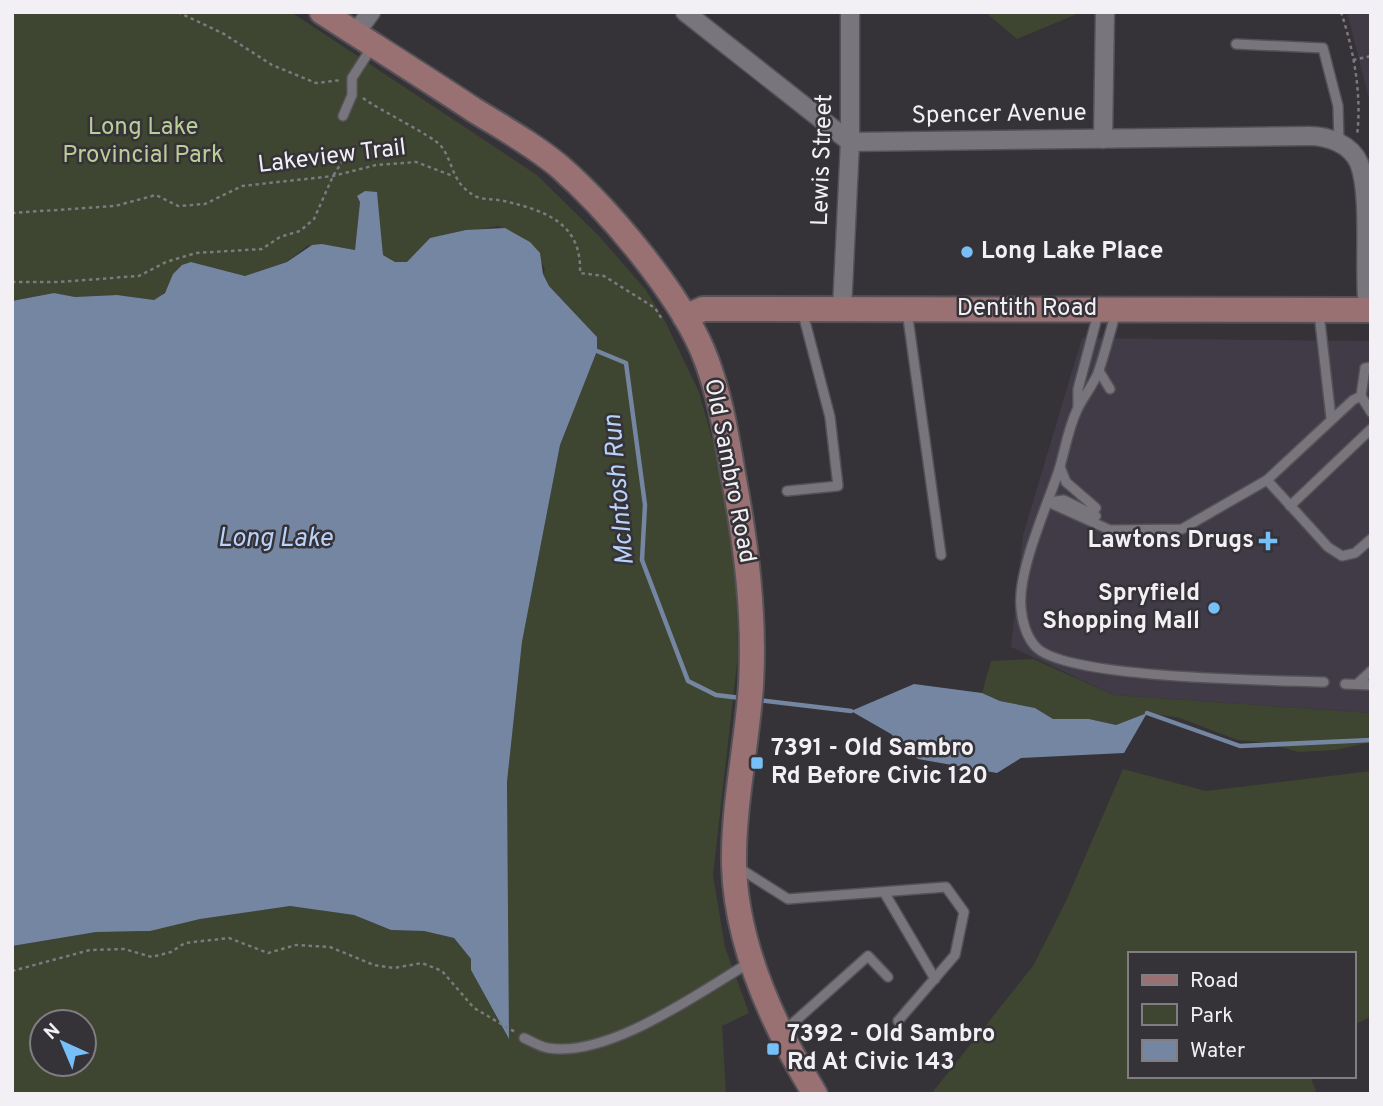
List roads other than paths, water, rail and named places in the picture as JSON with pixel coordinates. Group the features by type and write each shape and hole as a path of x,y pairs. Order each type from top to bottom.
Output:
{"main road":[{"name":"Old Sambro Road","path":"323,12 557,164 601,208 685,317 711,373 731,457 750,582 750,695 734,865 741,914 754,960 782,1033 815,1094"},
{"name":"Dentith Road","path":"685,317 703,309 1369,310"}],"street":[{"path":"364,39 371,12"},
{"path":"685,12 850,142"},
{"name":"Lewis Street","path":"842,309 850,142 850,12"},
{"path":"1103,139 1105,12"},
{"name":"Spencer Avenue","path":"850,142 1310,135 1339,143 1354,155 1364,183 1367,267"},
{"path":"1367,267 1369,310"}],"lane":[{"path":"343,116 364,39"},
{"path":"1236,44 1323,48 1338,106 1339,143"},
{"path":"787,491 838,486 830,417 802,309"},
{"path":"907,309 941,555"},
{"path":"1108,310 1099,370 1090,392 1078,407 1063,446 1060,467 1027,568 1020,607 1026,631 1037,649 1087,667 1123,673 1324,682"},
{"path":"1078,407 1078,389 1108,310"},
{"path":"1319,311 1331,418"},
{"path":"1371,367 1365,368 1361,396 1371,412"},
{"path":"1099,370 1111,389"},
{"path":"1060,467 1066,482 1110,530 1182,529 1267,480 1331,418 1361,396"},
{"path":"1290,506 1371,429"},
{"path":"1267,480 1328,547 1342,556 1355,553 1371,539"},
{"path":"1048,502 1064,500 1096,516"},
{"path":"1357,684 1371,671"},
{"path":"1345,684 1371,685"},
{"path":"734,865 788,900 946,887 964,912 956,955 898,1021"},
{"path":"884,892 935,979"},
{"path":"782,1033 868,956 888,977"},
{"path":"524,1038 547,1048 578,1049 625,1032 754,960"}],"water":[{"name":"Long Lake","path":"365,191 377,192 383,255 395,262 407,262 430,238 466,230 505,228 530,242 540,253 543,274 549,286 597,337 597,351 560,445 522,642 507,782 509,1039 471,970 471,959 454,938 424,931 391,930 354,915 290,906 200,919 150,931 96,932 12,946 12,301 54,293 75,297 117,295 154,300 165,293 173,274 182,265 191,262 245,276 287,262 312,245 322,244 355,250 360,202 357,196"},
{"path":"914,684 982,693 1000,701 1035,708 1053,719 1089,719 1116,725 1147,713 1124,753 1021,758 997,773 918,759 891,734 851,711"}],"waterway":[{"name":"McIntosh Run","path":"597,351 626,363 645,505 642,560 688,681 716,695 741,698"},
{"name":"McIntosh Run","path":"757,700 851,711"},
{"name":"McIntosh Run","path":"1147,713 1240,746 1371,740"}],"place":[{"name":"Long Lake Place","path":"967,252"},
{"name":"Lawtons Drugs","path":"1268,541"},
{"name":"Spryfield Shopping Mall","path":"1214,608"},
{"name":"7391 - Old Sambro Rd Before Civic 120","path":"757,763"},
{"name":"7392 - Old Sambro Rd At Civic 143","path":"773,1049"}],"park label":[{"name":"Long Lake Provincial Park","path":"143,142"}]}
